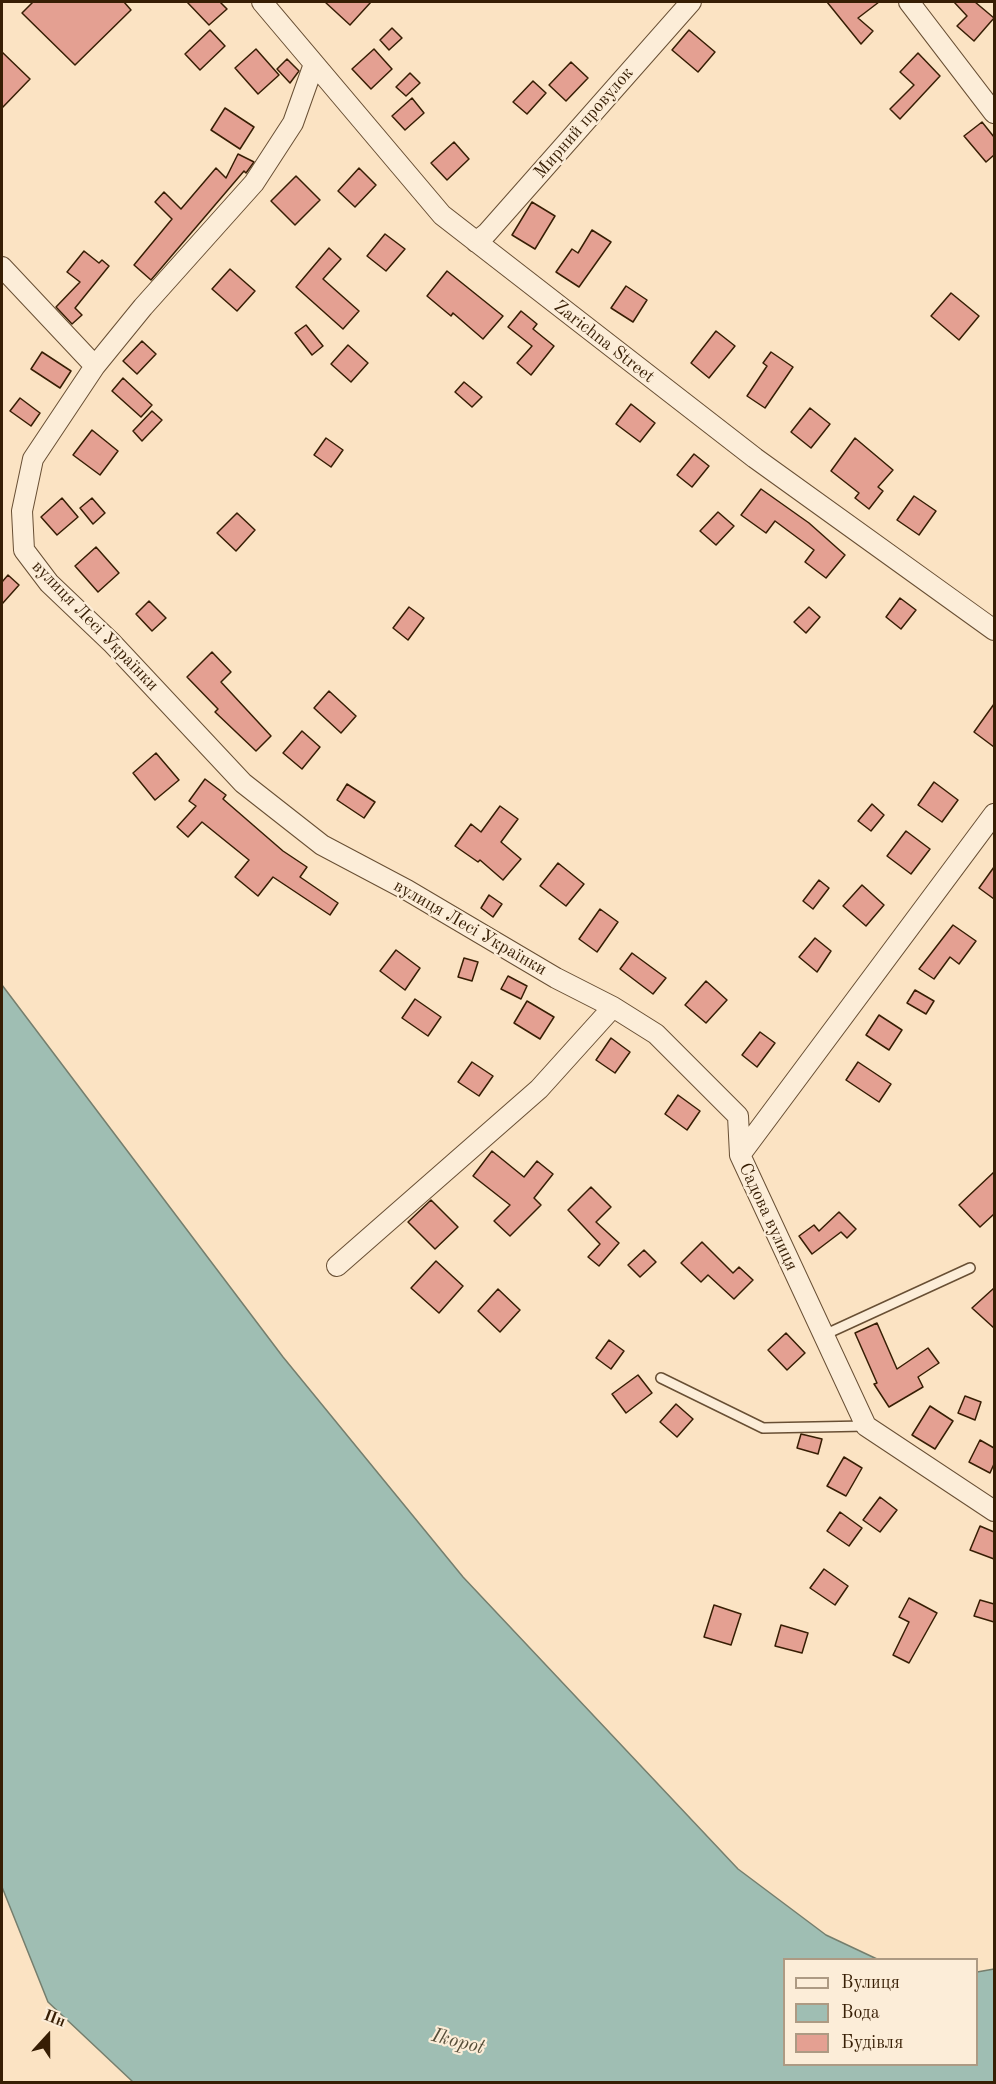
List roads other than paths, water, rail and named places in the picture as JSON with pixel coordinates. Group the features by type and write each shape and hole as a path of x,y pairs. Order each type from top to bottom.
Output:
{"street":[{"name":"Zarichna Street","path":"262,2 442,215 755,458 994,630"},
{"name":"Мирний провулок","path":"476,242 487,233 691,2"},
{"path":"909,2 994,113"},
{"name":"вулиця Лесі Українки","path":"314,64 293,123 254,183 143,307 95,366 33,459 24,500 24,550 49,583 112,643 243,783 322,845 406,890 556,978 613,1007 656,1034 738,1116 740,1155"},
{"path":"2,267 95,366"},
{"name":"Садова вулиця","path":"866,1426 740,1155 994,814"},
{"path":"337,1266 539,1089 613,1007"},
{"path":"866,1426 994,1511"}],"lane":[{"path":"824,1335 970,1268"},
{"path":"661,1378 763,1428 866,1426"}],"water":[{"name":"Ikopot","path":"2,985 283,1357 463,1577 738,1869 826,1935 875,1958 783,1958 783,2066 978,2066 978,1972 994,1969 994,2082 133,2082 48,2002 2,1887"}]}
